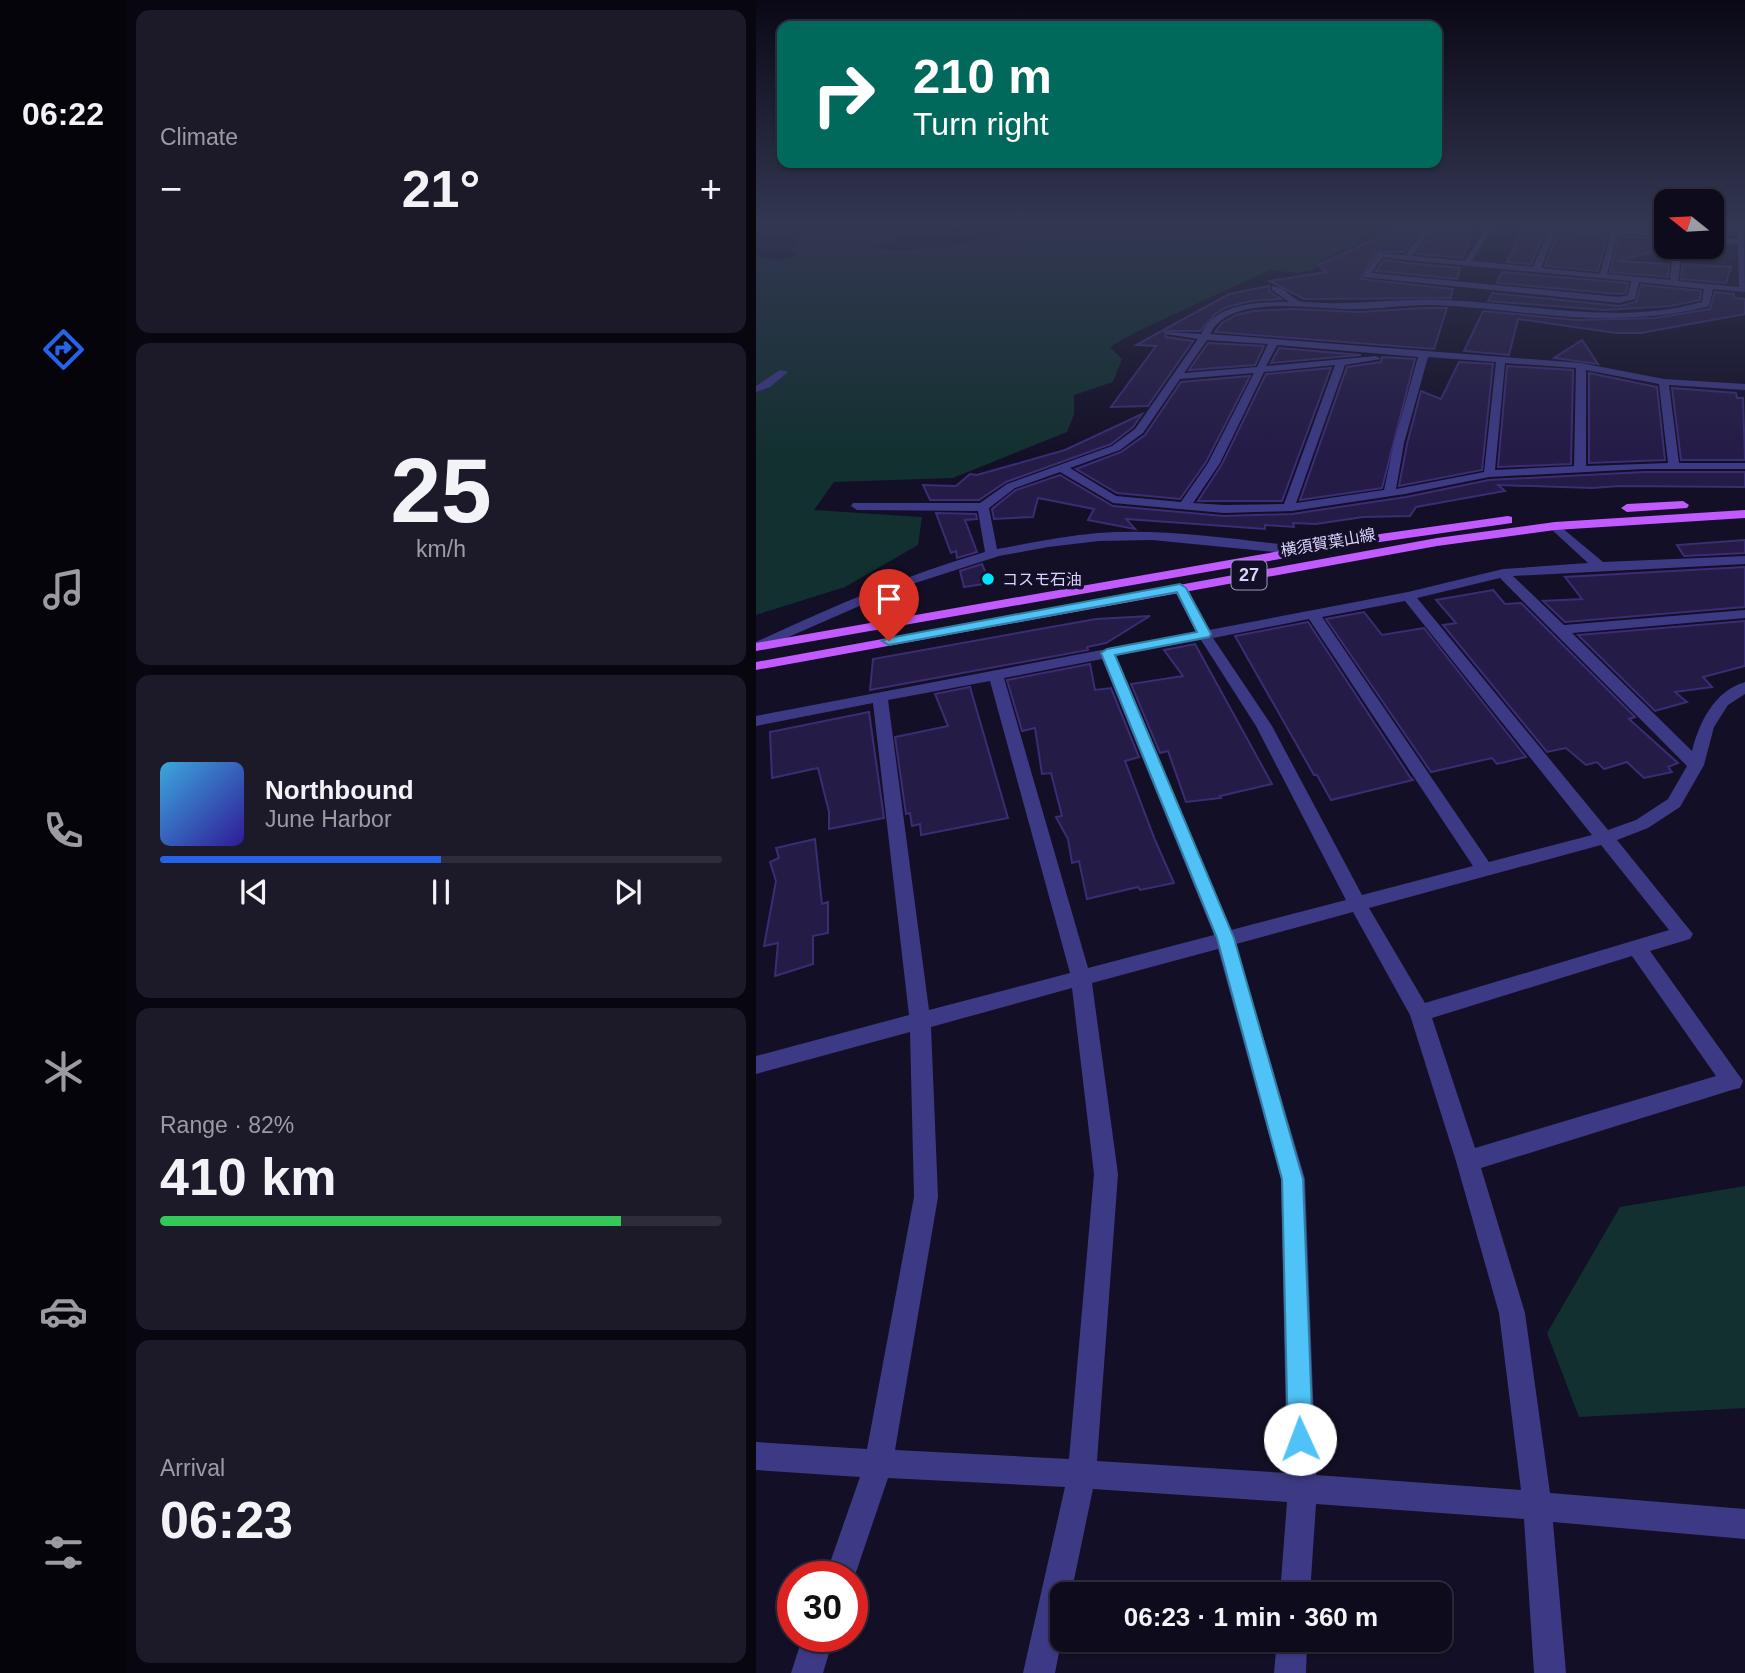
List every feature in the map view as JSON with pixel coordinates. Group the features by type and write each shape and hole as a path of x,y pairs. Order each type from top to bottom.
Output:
{"main road":[{"name":"横須賀葉山線","path":"756,647 1450,527 1554,514 1745,502"},
{"name":"横須賀葉山線","path":"756,666 1366,553 1555,526 1745,514"}],"street":[{"path":"857,506 983,507 1010,486 1116,448 1139,431 1203,337 1205,329 1229,311 1255,305 1296,303 1348,307 1431,302 1598,315 1647,314 1682,311 1706,304 1706,301"},
{"path":"1315,316 1321,305"},
{"path":"1170,334 1581,366 1664,382 1745,387"},
{"path":"1185,505 1214,463 1273,343"},
{"path":"1459,357 1463,349 1494,348"},
{"path":"1174,377 1424,354"},
{"path":"1390,491 1399,443 1424,354"},
{"path":"1489,474 1501,360"},
{"path":"1289,506 1341,362"},
{"path":"1580,468 1581,366"},
{"path":"756,389 783,372"},
{"path":"1664,382 1674,466"},
{"path":"1060,467 1113,499 1224,509 1289,506 1489,474 1580,468 1745,466"},
{"path":"983,507 992,554"},
{"path":"1555,526 1599,566"},
{"path":"756,647 855,601 962,561 1080,538 1152,536 1306,551"},
{"path":"756,721 1408,596 1503,573 1745,560"},
{"path":"1503,573 1696,765"},
{"path":"1180,588 1204,634 1264,726 1357,903 1420,1013 1468,1161 1512,1313 1537,1504 1550,1673"},
{"path":"1408,596 1607,837 1683,934 1420,1013"},
{"path":"1314,614 1484,869"},
{"path":"1560,630 1745,614"},
{"path":"1107,653 1226,938 1293,1179 1302,1491 1296,1582"},
{"path":"996,675 1081,977 1106,1174 1082,1474 1039,1673"},
{"path":"756,1065 1607,837 1642,824 1674,803 1696,765 1706,727 1723,702 1745,687"},
{"path":"845,1561 878,1466 926,1197 920,1020 880,697"},
{"path":"1468,1161 1732,1082 1636,947"},
{"path":"756,1456 878,1466 1082,1474 1302,1491 1537,1504 1745,1524"},
{"path":"807,1673 814,1652"},
{"path":"1290,1673 1291,1652"}],"green space":[{"path":"756,301 1203,301 1110,347 1122,359 1113,382 1074,395 1074,414 1067,432 953,478 834,482 814,510 922,517 918,545 845,587 756,615"},
{"path":"1745,1186 1745,1408 1579,1417 1547,1333 1620,1207"}],"building":[{"path":"1216,301 1251,301 1227,307 1215,314 1200,331 1165,331 1166,337 1193,341 1148,406 1111,407 1156,346 1136,345"},
{"path":"1489,301 1571,301 1620,306 1636,302 1695,301 1670,306 1605,310"},
{"path":"1712,301 1745,301 1745,314 1641,333 1616,333 1518,319 1509,355 1464,351 1483,311 1577,320 1655,318 1710,309"},
{"path":"1447,308 1434,349 1215,332 1222,323 1236,315 1253,311 1293,309 1359,312"},
{"path":"1582,340 1598,364 1554,358"},
{"path":"1208,343 1264,346 1255,365 1189,370"},
{"path":"1279,348 1361,355 1271,363"},
{"path":"1382,357 1415,359 1382,488 1300,500 1347,367 1381,362"},
{"path":"1459,362 1493,364 1482,470 1399,486 1421,391 1441,399"},
{"path":"1507,366 1573,370 1571,464 1498,467"},
{"path":"1331,368 1282,501 1198,501 1222,464 1266,374"},
{"path":"1589,373 1657,387 1665,460 1589,463"},
{"path":"1250,376 1206,462 1180,499 1117,493 1076,469 1121,452 1145,435 1181,382"},
{"path":"1672,388 1736,393 1737,398 1743,398 1745,460 1681,460"},
{"path":"1142,414 1133,427 1111,444 1006,482 979,500 930,500 923,485 956,486 970,474 977,475 1065,450"},
{"path":"1644,472 1745,472 1745,487 1592,488 1498,485 1505,491 1416,507 1410,516 1363,517 1316,524 1293,523 1294,527 1265,525 1265,529 1126,519 1135,529 1088,520 1094,509 1038,498 1033,517 994,519 992,509 1016,490 1060,475 1113,506 1224,516 1292,514 1406,497 1489,480"},
{"path":"936,513 976,514 977,519 965,520 977,552 957,558 956,551 951,553"},
{"path":"1745,540 1745,553 1684,556 1677,545"},
{"path":"982,564 990,583 964,587 960,571"},
{"path":"1745,567 1745,607 1565,622 1543,601 1582,599 1565,577"},
{"path":"1493,590 1505,604 1521,603 1635,717 1629,719 1678,763 1668,767 1672,772 1644,778 1627,762 1604,769 1597,762 1586,765 1566,748 1547,752 1443,625 1456,623 1436,600"},
{"path":"1364,612 1382,635 1424,628 1526,757 1497,764 1492,758 1431,772 1326,619"},
{"path":"1150,616 1106,643 1087,647 1088,650 870,690 873,659 1096,619"},
{"path":"1745,621 1745,666 1703,677 1712,687 1675,692 1687,702 1655,711 1578,635"},
{"path":"1308,622 1413,780 1331,800 1317,775 1314,775 1235,636"},
{"path":"1195,644 1272,784 1220,796 1221,798 1186,802 1168,751 1160,753 1131,684 1183,676 1164,650"},
{"path":"1090,664 1095,690 1111,688 1139,757 1125,761 1174,883 1140,890 1138,887 1087,899 1079,861 1072,863 1068,839 1056,817 1062,816 1051,773 1042,774 1035,728 1022,731 1007,680"},
{"path":"970,687 1008,818 921,835 920,824 912,826 910,813 906,814 895,737 948,726 935,694"},
{"path":"869,712 884,818 829,829 829,812 818,768 772,778 770,732"},
{"path":"815,839 822,904 828,902 828,933 813,936 813,964 775,976 778,943 764,946 776,881 770,862 779,858 776,848"}],"place":[{"name":"コスモ石油","path":"988,579"}],"route":[{"path":"889,641 1180,588 1204,634 1107,653 1226,938 1293,1179 1300,1439"}]}
